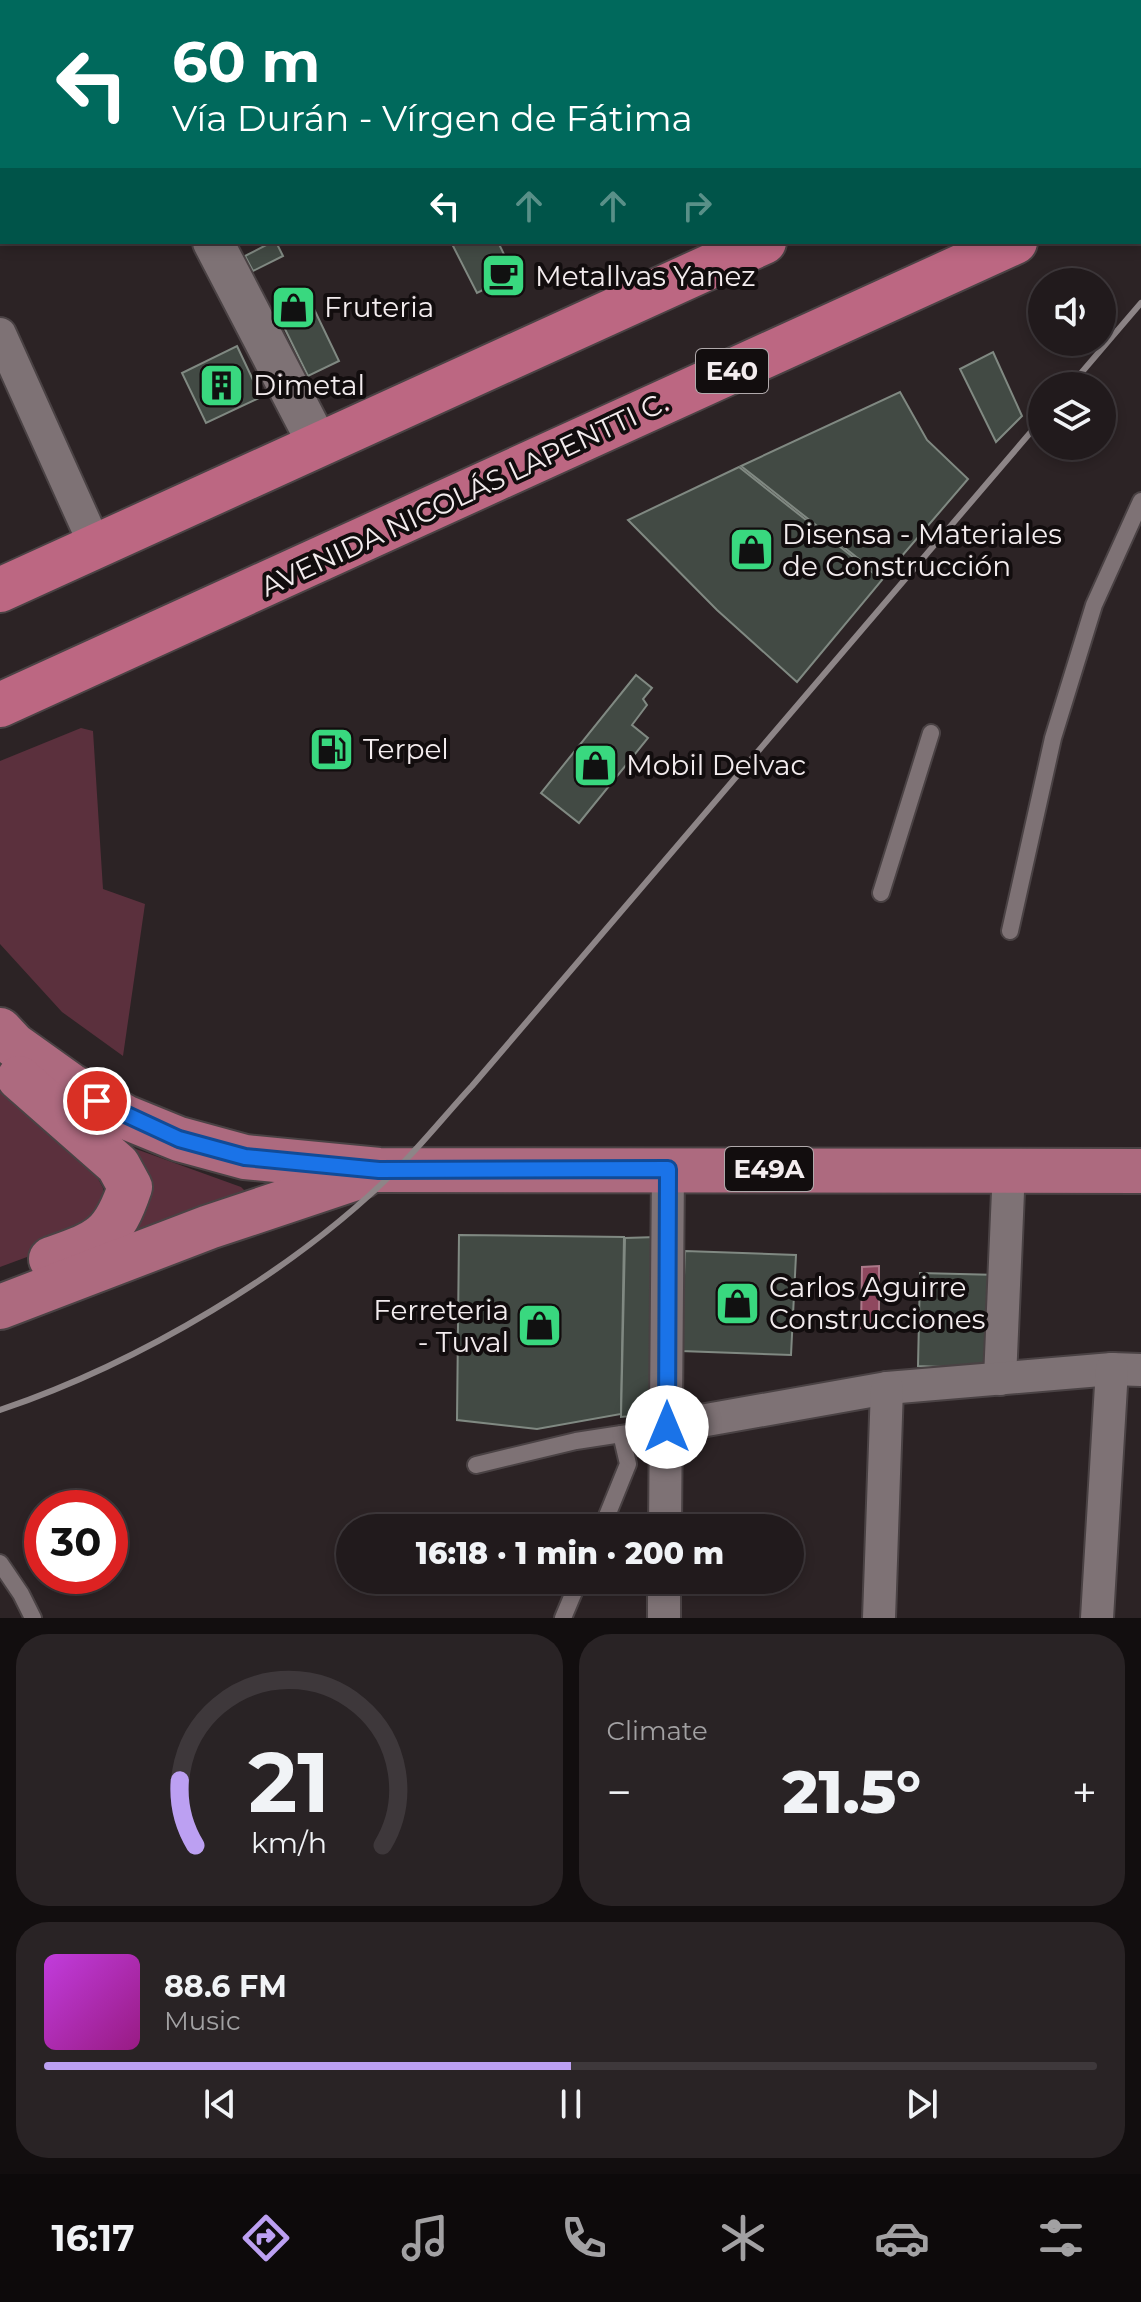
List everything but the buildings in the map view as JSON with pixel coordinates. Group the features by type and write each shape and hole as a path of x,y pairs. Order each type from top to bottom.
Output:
{"highway":[{"path":"0,590 760,244"},
{"name":"AVENIDA NICOLÁS LAPENTTI C.","path":"0,705 1011,244"}],"main road":[{"name":"E49A","path":"0,1030 14,1045 70,1085 125,1117 179,1139 245,1157 379,1170 1009,1168 1141,1171"},
{"path":"0,1030 14,1074 118,1165 130,1187 119,1221 93,1244 0,1278"},
{"name":"E49A","path":"0,1307 209,1227 379,1170"}],"street":[{"path":"214,244 318,444"},
{"path":"0,334 95,545"},
{"path":"1000,1379 1009,1168"},
{"path":"665,1514 668,1169"},
{"path":"667,1427 887,1388 1126,1370 1097,1618"},
{"path":"879,1618 887,1388"},
{"path":"664,1594 664,1618"}],"lane":[{"path":"1010,931 1053,738 1094,605 1141,501"},
{"path":"881,893 931,733"},
{"path":"476,1465 576,1441 667,1427"},
{"path":"608,1514 628,1464 621,1434"},
{"path":"0,1563 33,1618"},
{"path":"563,1618 573,1594"}],"shaded area":[{"path":"81,728 93,731 103,889 145,904 123,1056 62,1012 0,944 0,761"},
{"path":"0,1078 89,1162 103,1188 103,1199 99,1211 73,1240 0,1267"},
{"path":"111,1140 241,1187 247,1193 117,1248"},
{"path":"879,1266 879,1328 861,1328 862,1267"}],"railway":[{"path":"1082,372 1141,303"},
{"path":"0,1410 106,1367 212,1310 311,1243 398,1168 472,1086 1028,435"}],"place":[{"name":"Metallvas Yanez","path":"504,276"},
{"name":"Fruteria","path":"293,307"},
{"name":"Dimetal","path":"222,385"},
{"name":"Disensa - Materiales de Construcción","path":"751,550"},
{"name":"Terpel","path":"332,749"},
{"name":"Mobil Delvac","path":"595,765"},
{"name":"Carlos Aguirre Construcciones","path":"738,1303"},
{"name":"Ferreteria - Tuval","path":"540,1326"}],"route":[{"path":"97,1101 125,1117 179,1139 245,1157 379,1170 668,1169 667,1427"}]}
